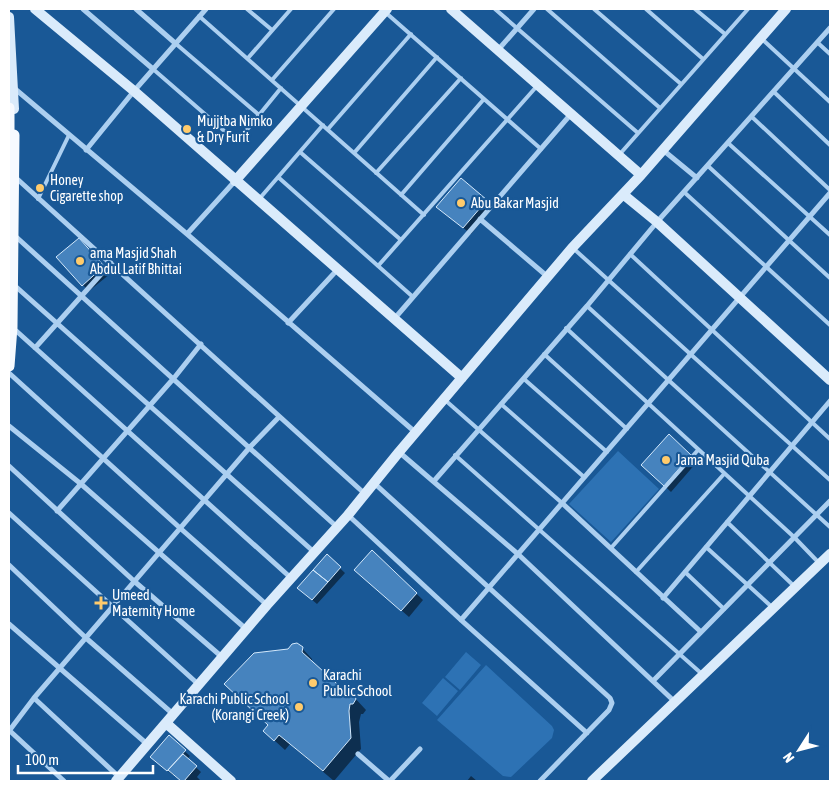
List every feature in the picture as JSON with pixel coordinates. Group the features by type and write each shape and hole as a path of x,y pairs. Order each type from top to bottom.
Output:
{"main road":[{"path":"9,366 12,327 14,235 10,108"},
{"path":"9,148 10,108"}],"street":[{"path":"35,9 134,91 462,378"},
{"path":"83,9 154,68"},
{"path":"136,9 176,43"},
{"path":"86,150 134,91 206,9"},
{"path":"451,9 642,175"},
{"path":"498,50 534,9"},
{"path":"34,698 117,779 267,605 338,527 572,248 642,175 786,9"},
{"path":"187,234 385,10"},
{"path":"9,17 10,108"},
{"path":"434,481 587,306 657,222 830,28"},
{"path":"10,85 187,234 416,433"},
{"path":"394,318 571,114"},
{"path":"664,150 696,178"},
{"path":"12,174 364,494"},
{"path":"461,620 830,194"},
{"path":"624,195 657,222 830,380"},
{"path":"480,220 548,277"},
{"path":"14,235 338,527"},
{"path":"35,348 111,263"},
{"path":"288,323 338,269"},
{"path":"13,283 314,553"},
{"path":"12,327 291,578"},
{"path":"57,511 174,378 201,344"},
{"path":"9,373 267,605"},
{"path":"663,598 830,401"},
{"path":"64,781 9,731 34,698 158,553 250,447 279,417"},
{"path":"9,426 81,484 246,630"},
{"path":"399,452 518,555 676,703"},
{"path":"9,466 134,581 222,657"},
{"path":"374,483 610,698 612,703 609,710 540,781"},
{"path":"653,681 830,501"},
{"path":"562,503 701,632"},
{"path":"9,513 199,685"},
{"path":"348,515 587,733"},
{"path":"592,781 774,610 830,554"},
{"path":"9,564 86,638 173,714"},
{"path":"9,624 148,744"},
{"path":"166,723 231,781"},
{"path":"358,754 389,781 420,749"}],"lane":[{"path":"248,58 291,9"},
{"path":"272,80 334,9"},
{"path":"495,9 638,133"},
{"path":"546,9 660,108"},
{"path":"594,9 681,84"},
{"path":"646,9 704,59"},
{"path":"695,9 725,34"},
{"path":"250,10 272,30"},
{"path":"385,10 541,149"},
{"path":"618,155 745,10"},
{"path":"199,16 424,215"},
{"path":"328,129 411,34"},
{"path":"761,38 830,102"},
{"path":"176,43 258,115"},
{"path":"818,43 830,54"},
{"path":"354,153 437,57"},
{"path":"154,68 237,142 281,88"},
{"path":"376,173 461,78"},
{"path":"378,266 538,85"},
{"path":"774,92 830,145"},
{"path":"401,195 484,99"},
{"path":"752,117 830,190"},
{"path":"258,200 323,125"},
{"path":"38,199 69,135"},
{"path":"728,143 830,235"},
{"path":"300,152 401,240"},
{"path":"708,166 830,278"},
{"path":"278,177 412,297"},
{"path":"684,192 830,324"},
{"path":"572,248 830,480"},
{"path":"630,254 830,439"},
{"path":"587,306 830,527"},
{"path":"566,328 794,537 820,564"},
{"path":"544,354 627,429"},
{"path":"524,379 606,452"},
{"path":"444,400 562,503"},
{"path":"501,404 584,477"},
{"path":"611,548 698,450"},
{"path":"455,456 704,676"},
{"path":"636,572 724,474"},
{"path":"726,522 796,588"},
{"path":"706,547 774,610"},
{"path":"685,572 724,609"}],"shaded area":[{"path":"618,451 659,489 611,542 569,504"},
{"path":"466,652 481,665 460,690 445,677"},
{"path":"486,665 552,726 554,730 552,738 511,777 503,776 437,720"},
{"path":"443,678 458,691 437,716 422,703"}],"building":[{"name":"Abu Bakar Masjid","path":"461,178 487,200 463,228 436,207"},
{"name":"ama Masjid Shah Abdul Latif Bhittai","path":"79,238 104,266 82,286 56,257"},
{"name":"Jama Masjid Quba","path":"669,434 691,455 664,486 641,465"},
{"path":"372,550 417,593 401,611 354,570"},
{"path":"327,554 341,567 328,582 313,570"},
{"path":"313,570 328,582 312,600 297,588"},
{"name":"Karachi Public School (Korangi Creek)","path":"297,643 303,647 302,652 346,692 354,695 356,699 353,704 350,704 349,711 351,738 323,771 279,735 274,741 263,731 268,725 224,684 254,653 288,649 292,644"},
{"path":"169,735 186,750 167,771 150,757"},
{"path":"183,754 197,766 184,781 181,781 168,770"}],"place":[{"name":"Mujjtba Nimko & Dry Furit","path":"187,129"},
{"name":"Honey Cigarette shop","path":"40,188"},
{"name":"Abu Bakar Masjid","path":"461,203"},
{"name":"ama Masjid Shah Abdul Latif Bhittai","path":"80,261"},
{"name":"Jama Masjid Quba","path":"666,460"},
{"name":"Umeed Maternity Home","path":"101,603"},
{"name":"Karachi Public School","path":"313,683"},
{"name":"Karachi Public School (Korangi Creek)","path":"299,707"}]}
